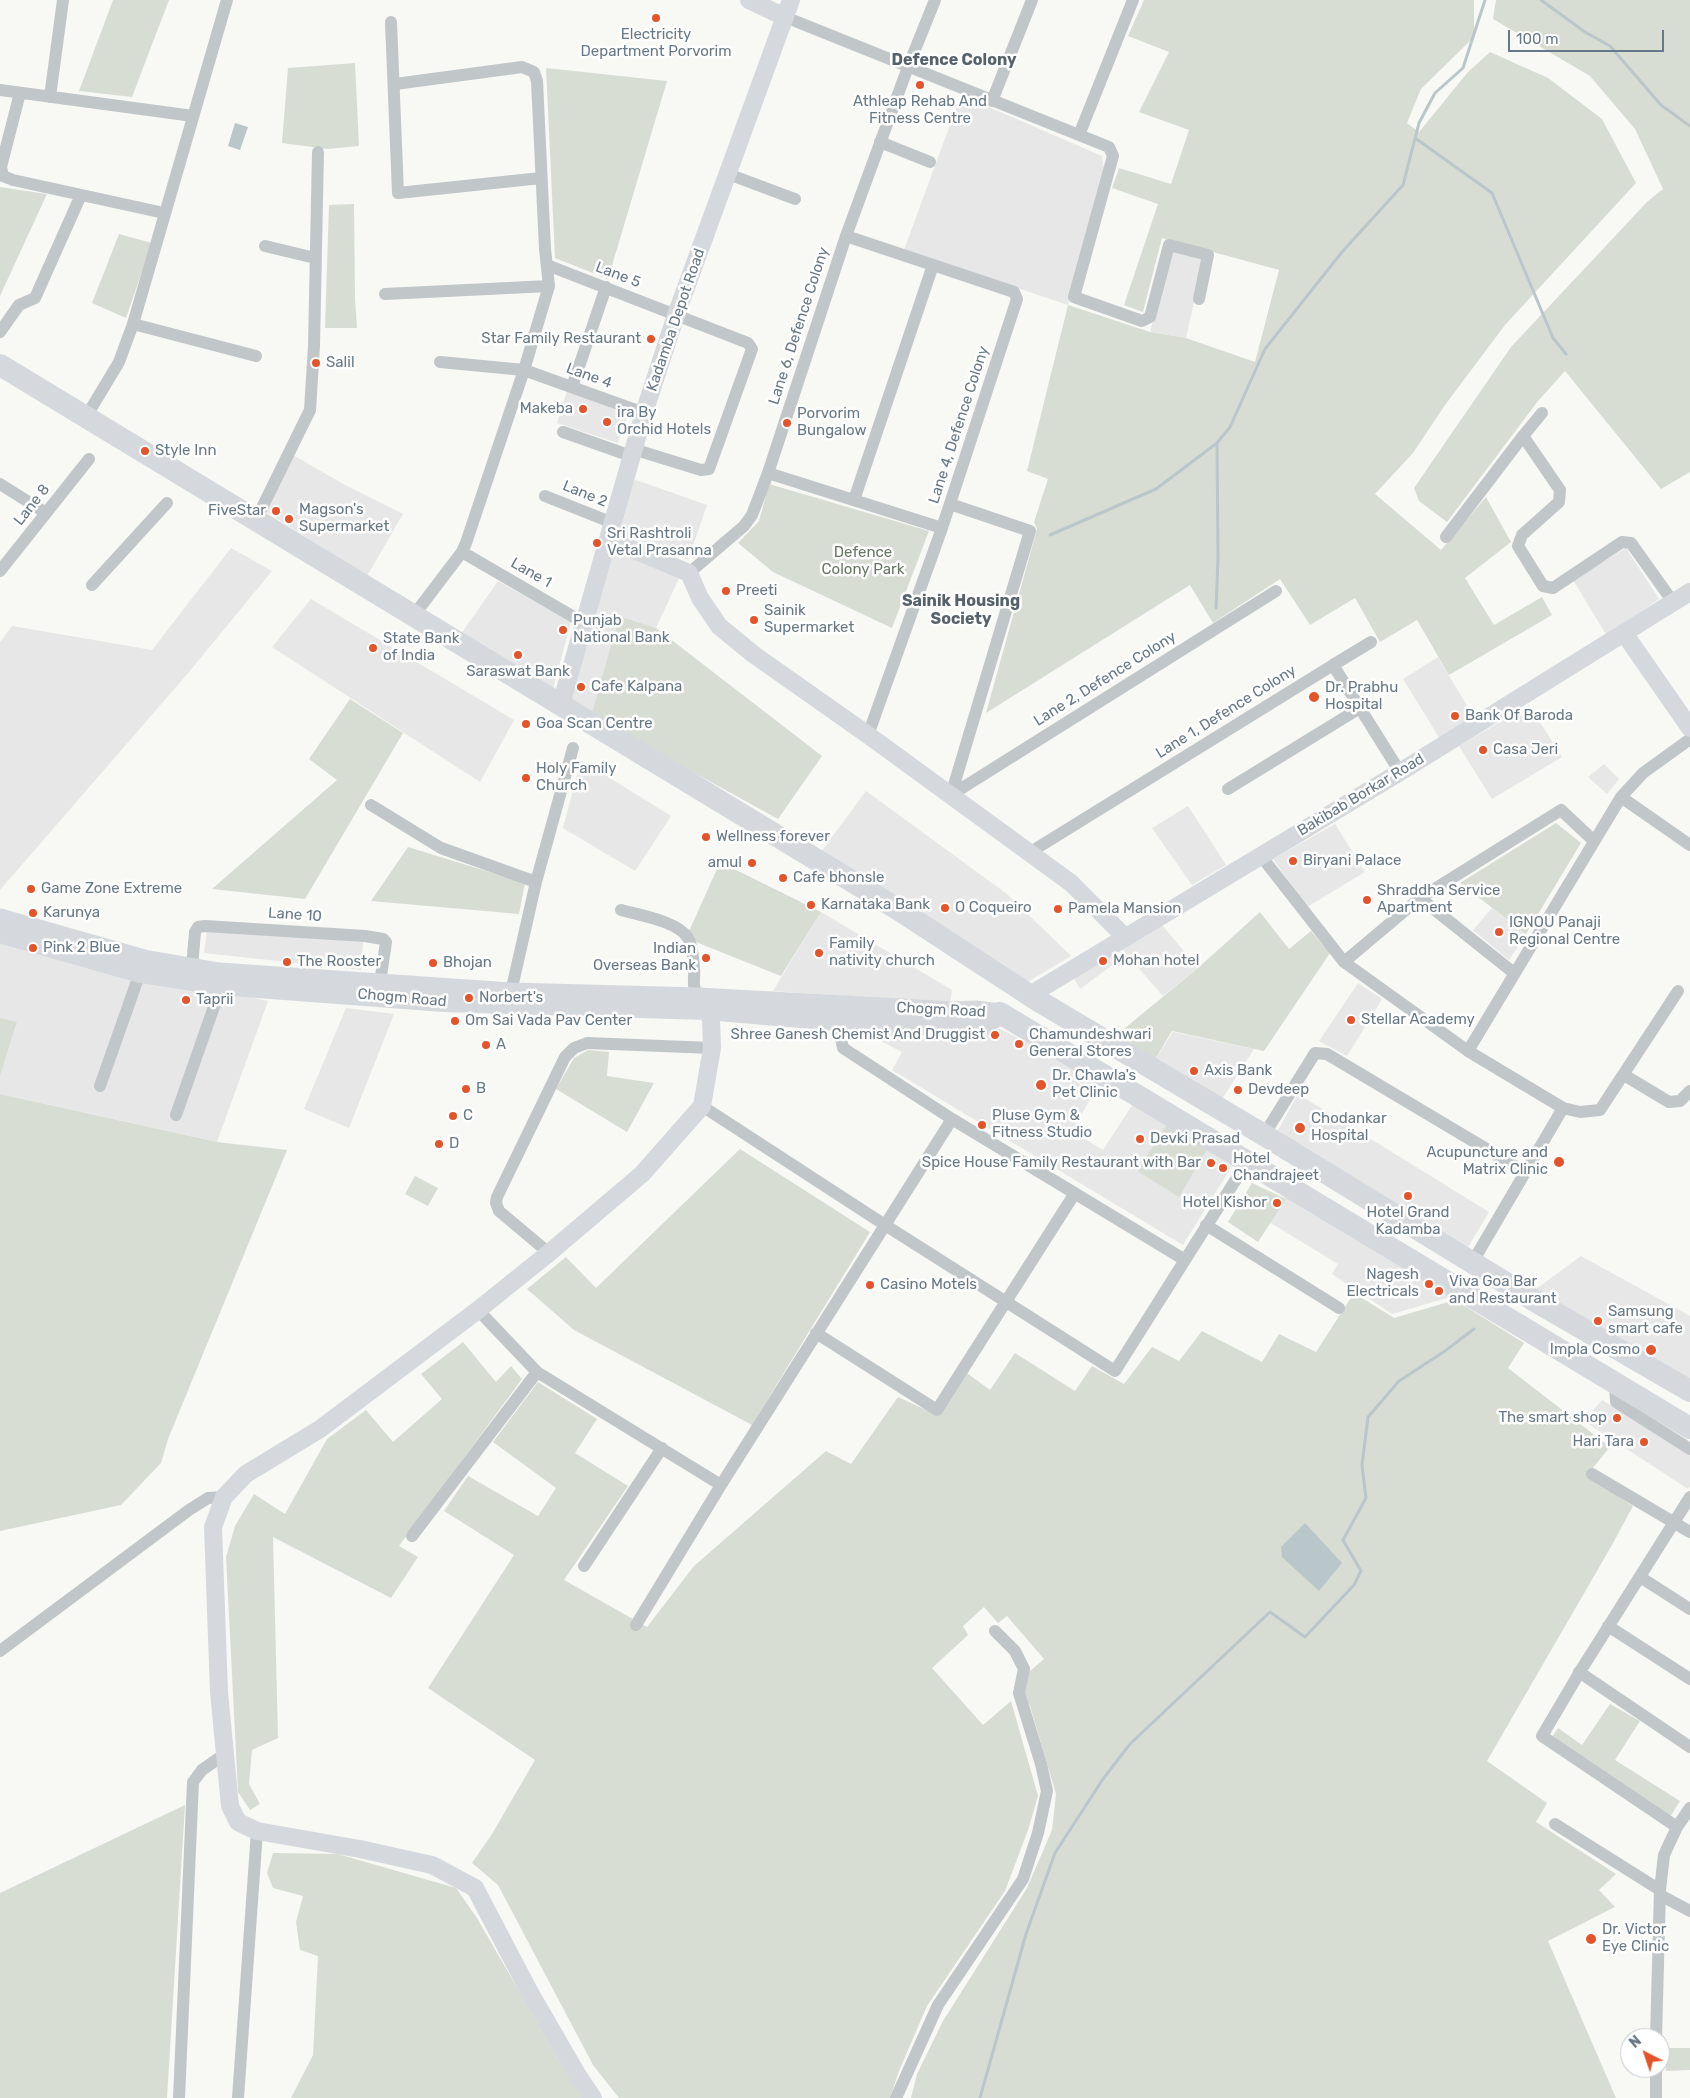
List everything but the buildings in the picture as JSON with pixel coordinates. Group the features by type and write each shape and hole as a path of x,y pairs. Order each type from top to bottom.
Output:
{"highway":[{"path":"0,365 896,908 1030,995 1264,1135 1472,1263 1690,1391"},
{"name":"Chogm Road","path":"0,932 142,966 219,978 444,1001 703,1003 969,1025 986,1022 1000,1013 1247,1162"},
{"path":"1247,1162 1690,1428"}],"main road":[{"name":"Chogm Road","path":"0,918 142,966 192,968 219,978 380,983 703,1003"}],"street":[{"path":"50,97 63,0"},
{"path":"86,417 119,362 133,324 227,0"},
{"path":"748,0 908,68 1109,147 1114,156 1074,297 1142,321 1150,317 1168,245 1208,255 1199,299"},
{"name":"Kadamba Depot Road","path":"561,704 632,453 676,315 791,0"},
{"name":"Lane 6, Defence Colony","path":"689,573 744,526 752,515 768,473 846,236 908,68 936,0"},
{"path":"992,101 1032,0"},
{"path":"1079,135 1134,0"},
{"path":"391,22 398,193 541,178"},
{"path":"395,84 522,67 530,68 534,72 537,81 541,178 549,286 524,370 462,552 414,615"},
{"path":"0,90 193,116"},
{"path":"20,93 1,167 3,176 13,180 164,213"},
{"path":"880,142 930,162"},
{"path":"256,520 310,410 314,346 318,152"},
{"path":"728,174 796,199"},
{"path":"0,332 19,305 35,298 81,195"},
{"name":"Lane 4, Defence Colony","path":"846,236 1014,292 1017,299 942,528 868,735"},
{"path":"266,246 315,258"},
{"name":"Lane 5","path":"547,265 748,343 752,349 709,469 701,470 632,453"},
{"path":"854,500 933,265"},
{"path":"385,294 549,286"},
{"path":"572,387 606,287"},
{"path":"133,324 256,356"},
{"name":"Lane 4","path":"440,362 524,370 644,413"},
{"path":"1446,537 1542,413"},
{"path":"563,432 632,453"},
{"path":"1523,436 1560,490 1558,502 1522,535 1518,546 1543,586 1552,588 1622,542 1631,543 1673,602"},
{"name":"Lane 8","path":"0,571 89,459"},
{"path":"768,473 942,528"},
{"path":"0,484 46,513"},
{"name":"Lane 2","path":"545,496 610,531"},
{"path":"92,585 167,502"},
{"path":"950,504 1030,531 951,795"},
{"path":"610,531 689,573 700,598 719,626 753,654 1071,883 1125,937"},
{"name":"Lane 1","path":"462,552 584,623"},
{"name":"Lane 2, Defence Colony","path":"951,795 1276,591"},
{"name":"Bakibab Borkar Road","path":"1030,995 1400,772 1690,592"},
{"path":"1624,633 1690,728"},
{"name":"Lane 1, Defence Colony","path":"1029,852 1371,642"},
{"path":"1333,665 1400,772"},
{"path":"1228,789 1360,708"},
{"path":"1468,1051 1593,840 1621,797 1642,773 1690,738"},
{"path":"511,992 536,882 574,748"},
{"path":"1621,797 1690,845"},
{"path":"371,805 441,848 536,882"},
{"path":"1344,962 1420,898 1561,810 1593,840"},
{"path":"1261,856 1344,962 1468,1051 1563,1108 1580,1112 1600,1110 1678,991"},
{"path":"1420,898 1514,972"},
{"path":"594,2098 577,2074 529,1991 475,1888 432,1866 360,1849 257,1832 238,1822 230,1806 225,1754 220,1692 213,1528 224,1497 246,1474 320,1429 478,1310 549,1253 642,1174 702,1106 712,1048 711,1020 703,1003 693,989 693,965 690,943 687,936 681,930 673,926 620,910"},
{"name":"Lane 10","path":"192,968 198,927 365,936 383,938 386,942 380,983"},
{"path":"100,1086 142,966"},
{"path":"176,1116 218,998 219,978"},
{"path":"835,1013 843,1048 952,1119 1185,1260"},
{"path":"549,1253 499,1211 496,1203 497,1197 565,1057 574,1048 587,1043 712,1048"},
{"path":"1264,1135 1315,1053 1327,1054 1526,1172"},
{"path":"1624,1075 1669,1102 1680,1101 1690,1091"},
{"path":"702,1106 884,1225 1114,1370 1247,1162"},
{"path":"1472,1263 1563,1108"},
{"path":"636,1625 721,1485 952,1119"},
{"path":"816,1333 937,1410 1074,1193"},
{"path":"1206,1225 1339,1308"},
{"path":"478,1310 537,1372 721,1485"},
{"path":"412,1536 537,1372"},
{"path":"1615,1383 1616,1402 1690,1449"},
{"path":"584,1566 662,1448"},
{"path":"1592,1474 1690,1532"},
{"path":"0,1651 190,1510 208,1498 224,1497"},
{"path":"1656,2028 1660,1893 1664,1856 1685,1819 1542,1736 1579,1672 1690,1497"},
{"path":"1640,1577 1690,1609"},
{"path":"1608,1626 1690,1679"},
{"path":"896,2098 938,2005 1023,1879 1038,1833 1047,1791 1041,1764 1019,1693 1024,1669 1015,1651 995,1631"},
{"path":"1579,1672 1690,1747"},
{"path":"179,2098 193,1782 202,1770 225,1754"},
{"path":"1555,1824 1690,1911"},
{"path":"238,2098 257,1832"},
{"path":"1656,2078 1656,2098"}],"shaded area":[{"path":"961,95 1102,156 1104,170 1068,305 904,250"},
{"path":"235,123 248,127 240,150 228,146"},
{"path":"1171,250 1204,257 1186,338 1150,332"},
{"path":"567,391 629,412 618,443 557,423"},
{"path":"293,455 345,485 403,514 367,576 262,509"},
{"path":"633,479 707,505 688,560 617,532"},
{"path":"231,548 272,571 189,672 0,890 0,642 12,626 152,650"},
{"path":"613,548 680,576 656,628 619,616 591,716 566,700"},
{"path":"1626,548 1659,599 1607,636 1573,580"},
{"path":"498,581 571,622 552,692 461,634"},
{"path":"311,599 514,720 480,782 272,647"},
{"path":"1438,657 1474,718 1440,739 1403,679"},
{"path":"1529,705 1562,757 1492,799 1459,746"},
{"path":"581,760 671,816 635,871 563,828"},
{"path":"1604,764 1619,779 1607,794 1588,777"},
{"path":"866,791 1007,894 1071,956 1026,983 821,852"},
{"path":"1188,806 1226,865 1192,885 1152,828"},
{"path":"1335,824 1365,872 1307,907 1273,859"},
{"name":"IGNOU Panaji Regional Centre","path":"1492,908 1526,934 1509,960 1473,930"},
{"path":"821,912 952,990 950,1003 773,991"},
{"path":"1162,925 1198,968 1163,996 1122,949"},
{"path":"207,929 363,942 361,970 204,953"},
{"path":"0,942 268,1001 217,1142 0,1094 0,1077 17,1023 0,1018"},
{"path":"1115,953 1119,960 1080,989 1073,977"},
{"name":"Stellar Academy","path":"1358,983 1382,999 1347,1056 1319,1041"},
{"path":"346,1008 394,1014 349,1128 304,1109"},
{"path":"1000,1029 1035,1046 1099,1084 1072,1131 1103,1150 1133,1104 1167,1124 1137,1171 1179,1196 1207,1150 1232,1166 1183,1245 892,1070 902,1052 877,1039 879,1033 935,1034"},
{"path":"1173,1032 1254,1049 1222,1099 1154,1061"},
{"path":"1298,1094 1489,1212 1468,1247 1277,1132"},
{"path":"1286,1197 1454,1296 1392,1314 1332,1274 1338,1264 1269,1222"},
{"path":"1581,1256 1690,1316 1690,1383 1532,1292"},
{"path":"1602,1400 1690,1453 1690,1486 1688,1489 1584,1421"},
{"path":"1305,1523 1342,1563 1319,1591 1282,1557 1281,1547"}],"green space":[{"path":"113,0 169,0 132,97 79,91"},
{"path":"1144,0 1474,0 1474,37 1421,89 1407,123 1419,132 1468,72 1490,52 1548,78 1602,119 1636,183 1505,325 1445,405 1413,453 1375,494 1441,550 1486,497 1511,542 1465,578 1494,625 1542,597 1552,615 1449,675 1417,620 1380,642 1355,598 1310,625 1280,579 1213,623 1190,585 986,713 1037,529 1034,522 1048,479 1027,471 1068,305 1150,332 1186,338 1255,362 1279,270 1162,238 1143,312 1124,305 1158,204 1112,188 1119,168 1171,184 1189,130 1139,112 1169,52 1128,36"},
{"path":"1496,0 1690,0 1690,472 1661,489 1565,371 1538,401 1447,522 1419,501 1414,488 1511,347 1647,202 1663,189 1635,129 1590,76 1493,19"},
{"path":"355,63 359,146 328,149 282,143 288,68"},
{"path":"546,68 667,81 608,279 555,258"},
{"path":"0,187 47,194 0,296"},
{"path":"354,204 357,328 325,328 329,205"},
{"path":"119,234 152,243 126,318 92,303"},
{"name":"Defence Colony Park","path":"769,484 929,531 892,628 773,572 738,543 759,521"},
{"path":"619,616 656,628 822,756 778,819 591,716"},
{"path":"350,699 403,733 305,899 212,889 337,780 309,759"},
{"path":"1556,823 1581,843 1526,934 1460,883"},
{"path":"408,847 525,883 519,914 371,901"},
{"path":"720,862 821,912 781,976 686,938"},
{"path":"1260,912 1289,949 1311,931 1330,953 1264,1051 1172,1031 1154,1061 1114,1037 1198,968"},
{"path":"0,1018 17,1022 0,1077"},
{"path":"588,1050 609,1052 607,1076 654,1083 627,1132 556,1089 574,1058"},
{"path":"0,1094 217,1142 287,1150 168,1439 161,1463 121,1505 0,1531"},
{"path":"1167,1124 1207,1150 1179,1197 1137,1171"},
{"path":"740,1149 870,1232 752,1425 574,1330 527,1289 566,1257 596,1288"},
{"path":"415,1176 438,1188 428,1206 405,1194"},
{"path":"1252,1183 1286,1199 1258,1242 1228,1222"},
{"path":"1354,1293 1394,1318 1455,1300 1524,1343 1508,1368 1610,1447 1587,1475 1633,1506 1487,1761 1547,1803 1536,1822 1616,1874 1599,1890 1615,1907 1548,1941 1616,2098 911,2098 917,2074 943,2021 1027,1888 1052,1830 1056,1794 1030,1706 1016,1683 1044,1659 1007,1616 998,1623 984,1607 963,1626 968,1635 932,1668 983,1725 1011,1701 1038,1796 1028,1830 1005,1891 927,2006 899,2071 890,2098 619,2098 593,2065 498,1885 472,1863 492,1834 535,1760 428,1688 514,1555 444,1511 468,1476 538,1516 556,1488 493,1442 538,1382 597,1419 575,1453 628,1486 564,1580 647,1627 694,1566 826,1451 851,1464 898,1397 937,1415 967,1373 990,1390 1015,1353 1075,1391 1092,1366 1124,1384 1152,1347 1179,1361 1202,1331 1262,1362 1279,1334 1316,1352"},
{"path":"463,1342 496,1382 511,1366 522,1379 399,1546 418,1557 391,1598 273,1537 278,1738 252,1750 249,1784 260,1804 250,1810 238,1792 226,1557 235,1526 254,1494 285,1514 327,1439 366,1410 393,1442 442,1399 421,1374"},
{"path":"1610,1704 1640,1721 1615,1760 1680,1801 1670,1817 1550,1740 1558,1728 1582,1745"},
{"path":"185,1805 167,2098 0,2098 0,1893"},
{"path":"273,1853 338,1854 456,1888 477,1918 561,2064 586,2098 291,2098 313,2055 318,1956 300,1950 296,1922 303,1896 273,1888 267,1873"},
{"path":"1670,2048 1690,2048 1690,2070 1670,2071"}],"waterway":[{"path":"1050,535 1156,489 1217,443 1230,427 1265,349 1342,252 1403,185 1419,123 1435,93 1463,68 1485,0"},
{"path":"1541,0 1585,32 1610,46 1661,105 1690,126"},
{"path":"1415,138 1492,193 1553,338 1566,354"},
{"path":"1216,608 1218,558 1217,443"},
{"path":"980,2098 1026,1934 1055,1853 1103,1779 1130,1744 1270,1612 1305,1637 1354,1585 1361,1571 1343,1540 1366,1498 1362,1465 1368,1417 1399,1381 1445,1351 1474,1329"}],"place":[{"name":"Electricity Department Porvorim","path":"656,18"},
{"name":"Athleap Rehab And Fitness Centre","path":"920,85"},
{"name":"Star Family Restaurant","path":"651,339"},
{"name":"Salil","path":"316,363"},
{"name":"Makeba","path":"583,409"},
{"name":"ira By Orchid Hotels","path":"607,422"},
{"name":"Porvorim Bungalow","path":"787,423"},
{"name":"Style Inn","path":"145,451"},
{"name":"FiveStar","path":"276,511"},
{"name":"Magson's Supermarket","path":"289,519"},
{"name":"Sri Rashtroli Vetal Prasanna","path":"597,543"},
{"name":"Preeti","path":"726,591"},
{"name":"Sainik Supermarket","path":"754,620"},
{"name":"Punjab National Bank","path":"563,630"},
{"name":"State Bank of India","path":"373,648"},
{"name":"Saraswat Bank","path":"518,655"},
{"name":"Cafe Kalpana","path":"581,687"},
{"name":"Dr. Prabhu Hospital","path":"1314,697"},
{"name":"Bank Of Baroda","path":"1455,716"},
{"name":"Goa Scan Centre","path":"526,724"},
{"name":"Casa Jeri","path":"1483,750"},
{"name":"Holy Family Church","path":"526,778"},
{"name":"Wellness forever","path":"706,837"},
{"name":"Biryani Palace","path":"1293,861"},
{"name":"amul","path":"752,863"},
{"name":"Cafe bhonsle","path":"783,878"},
{"name":"Game Zone Extreme","path":"31,889"},
{"name":"Shraddha Service Apartment","path":"1367,900"},
{"name":"Karnataka Bank","path":"811,905"},
{"name":"O Coqueiro","path":"945,908"},
{"name":"Pamela Mansion","path":"1058,909"},
{"name":"Karunya","path":"33,913"},
{"name":"IGNOU Panaji Regional Centre","path":"1499,932"},
{"name":"Pink 2 Blue","path":"33,948"},
{"name":"Family nativity church","path":"819,953"},
{"name":"Indian Overseas Bank","path":"706,958"},
{"name":"Mohan hotel","path":"1103,961"},
{"name":"The Rooster","path":"287,962"},
{"name":"Bhojan","path":"433,963"},
{"name":"Norbert's","path":"469,998"},
{"name":"Taprii","path":"186,1000"},
{"name":"Stellar Academy","path":"1351,1020"},
{"name":"Om Sai Vada Pav Center","path":"455,1021"},
{"name":"Shree Ganesh Chemist And Druggist","path":"995,1035"},
{"name":"Chamundeshwari General Stores","path":"1019,1044"},
{"name":"A","path":"486,1045"},
{"name":"Axis Bank","path":"1194,1071"},
{"name":"Dr. Chawla's Pet Clinic","path":"1041,1085"},
{"name":"B","path":"466,1089"},
{"name":"Devdeep","path":"1238,1090"},
{"name":"C","path":"453,1116"},
{"name":"Pluse Gym & Fitness Studio","path":"982,1125"},
{"name":"Chodankar Hospital","path":"1300,1128"},
{"name":"Devki Prasad","path":"1140,1139"},
{"name":"D","path":"439,1144"},
{"name":"Acupuncture and Matrix Clinic","path":"1559,1162"},
{"name":"Spice House Family Restaurant with Bar","path":"1211,1163"},
{"name":"Hotel Chandrajeet","path":"1223,1168"},
{"name":"Hotel Grand Kadamba","path":"1408,1196"},
{"name":"Hotel Kishor","path":"1277,1203"},
{"name":"Nagesh Electricals","path":"1429,1284"},
{"name":"Casino Motels","path":"870,1285"},
{"name":"Viva Goa Bar and Restaurant","path":"1439,1291"},
{"name":"Samsung smart cafe","path":"1598,1321"},
{"name":"Impla Cosmo","path":"1651,1350"},
{"name":"The smart shop","path":"1617,1418"},
{"name":"Hari Tara","path":"1644,1442"},
{"name":"Dr. Victor Eye Clinic","path":"1591,1939"}],"district":[{"name":"Defence Colony","path":"954,60"},
{"name":"Sainik Housing Society","path":"961,610"}]}
